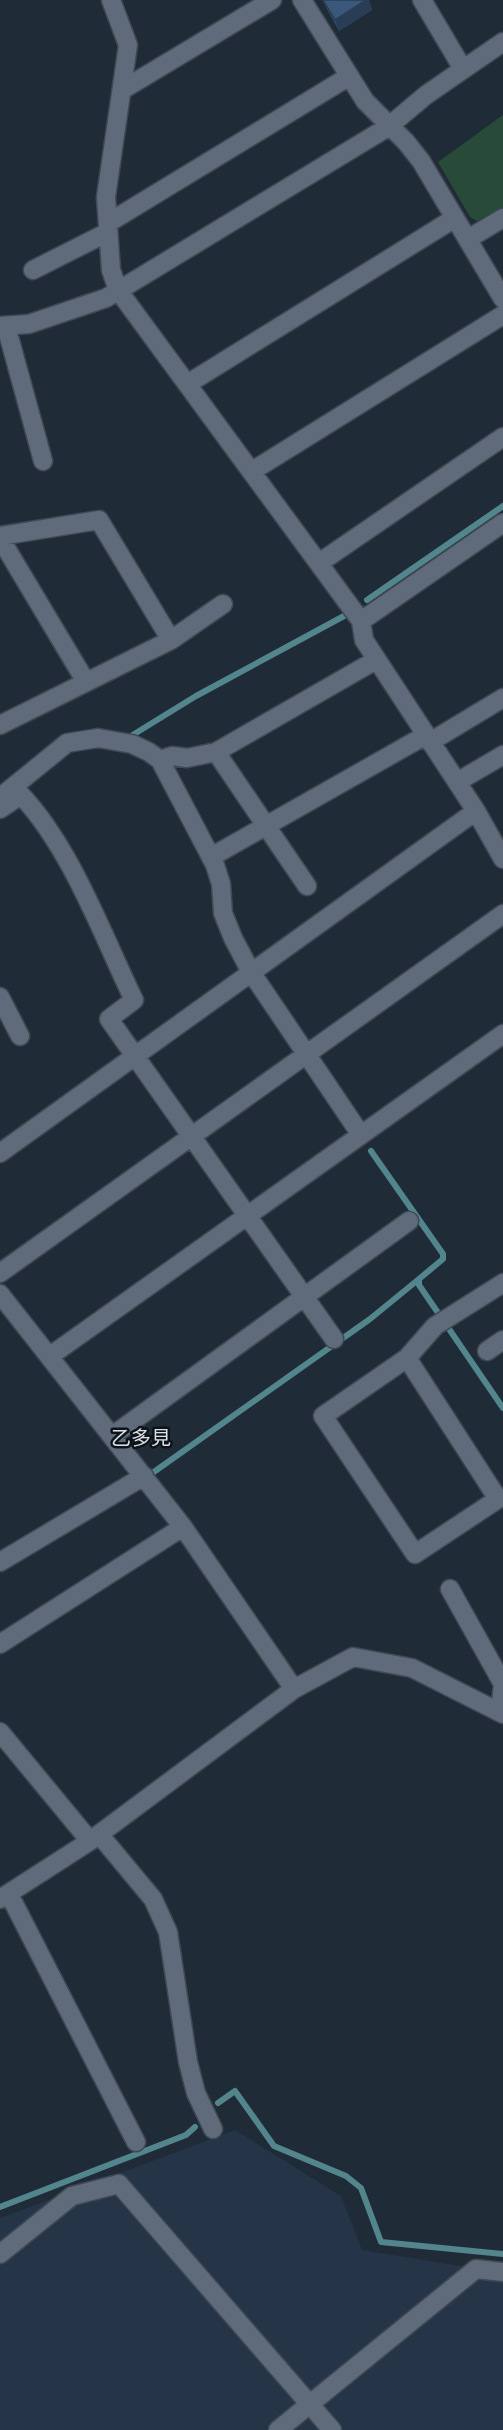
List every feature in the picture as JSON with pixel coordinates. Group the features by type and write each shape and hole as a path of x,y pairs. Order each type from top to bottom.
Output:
{"street":[{"path":"111,0 128,45 106,197 111,270 118,290 361,621 364,640 476,811 503,859"},
{"path":"122,90 272,0"},
{"path":"302,0 365,101 388,127 406,142 421,161 503,299"},
{"path":"422,0 463,69"},
{"path":"43,461 3,326 29,324 106,298 388,127 426,95 463,69 500,50"},
{"path":"33,270 108,228 348,76"},
{"path":"189,384 455,218"},
{"path":"468,238 503,218"},
{"path":"252,471 503,315"},
{"path":"319,563 503,437"},
{"path":"86,682 0,537 99,520 171,640"},
{"path":"361,621 503,523"},
{"path":"0,725 171,640 223,604"},
{"path":"160,760 172,756 187,758 216,752 376,660"},
{"path":"211,857 503,699"},
{"path":"0,797 20,784 67,742 98,738 132,744 160,760 211,857 221,884 224,913 233,938 251,972 308,1053 361,1135"},
{"path":"216,752 307,886"},
{"path":"456,782 503,755"},
{"path":"0,809 21,795 35,809 61,849 134,1000 109,1019 334,1339"},
{"path":"0,1153 476,811"},
{"path":"0,1273 503,914"},
{"path":"0,997 20,1036"},
{"path":"50,1356 503,1034"},
{"path":"112,1436 409,1221"},
{"path":"407,1358 498,1499 415,1554 323,1416 407,1358 443,1321 503,1283"},
{"path":"0,1294 183,1527 294,1689"},
{"path":"487,1351 503,1340"},
{"path":"0,1562 144,1476"},
{"path":"0,1644 183,1527"},
{"path":"136,2142 5,1897 95,1838 294,1689 353,1657 412,1668 501,1713 503,1684 450,1589"},
{"path":"0,1732 153,1899 168,1932 188,2062 196,2093 213,2129"},
{"path":"0,2254 72,2196 119,2184 332,2430"},
{"path":"278,2430 476,2269 503,2272"}],"shaded area":[{"path":"235,2130 341,2196 362,2250 503,2273 503,2430 0,2430 0,2218"}],"green space":[{"path":"503,115 503,207 477,221 470,217 438,162"}],"building":[{"path":"323,0 366,0 335,20"}],"waterway":[{"path":"367,600 503,506"},
{"path":"131,736 196,696 344,616"},
{"path":"371,1151 443,1254 443,1259 419,1279 419,1285 503,1408"},
{"path":"151,1474 370,1319 419,1279"},
{"path":"218,2103 235,2091 274,2146 346,2176 361,2188 381,2242 503,2254"},
{"path":"0,2207 186,2135 195,2127"}],"district":[{"name":"乙多見","path":"141,1438"}]}
